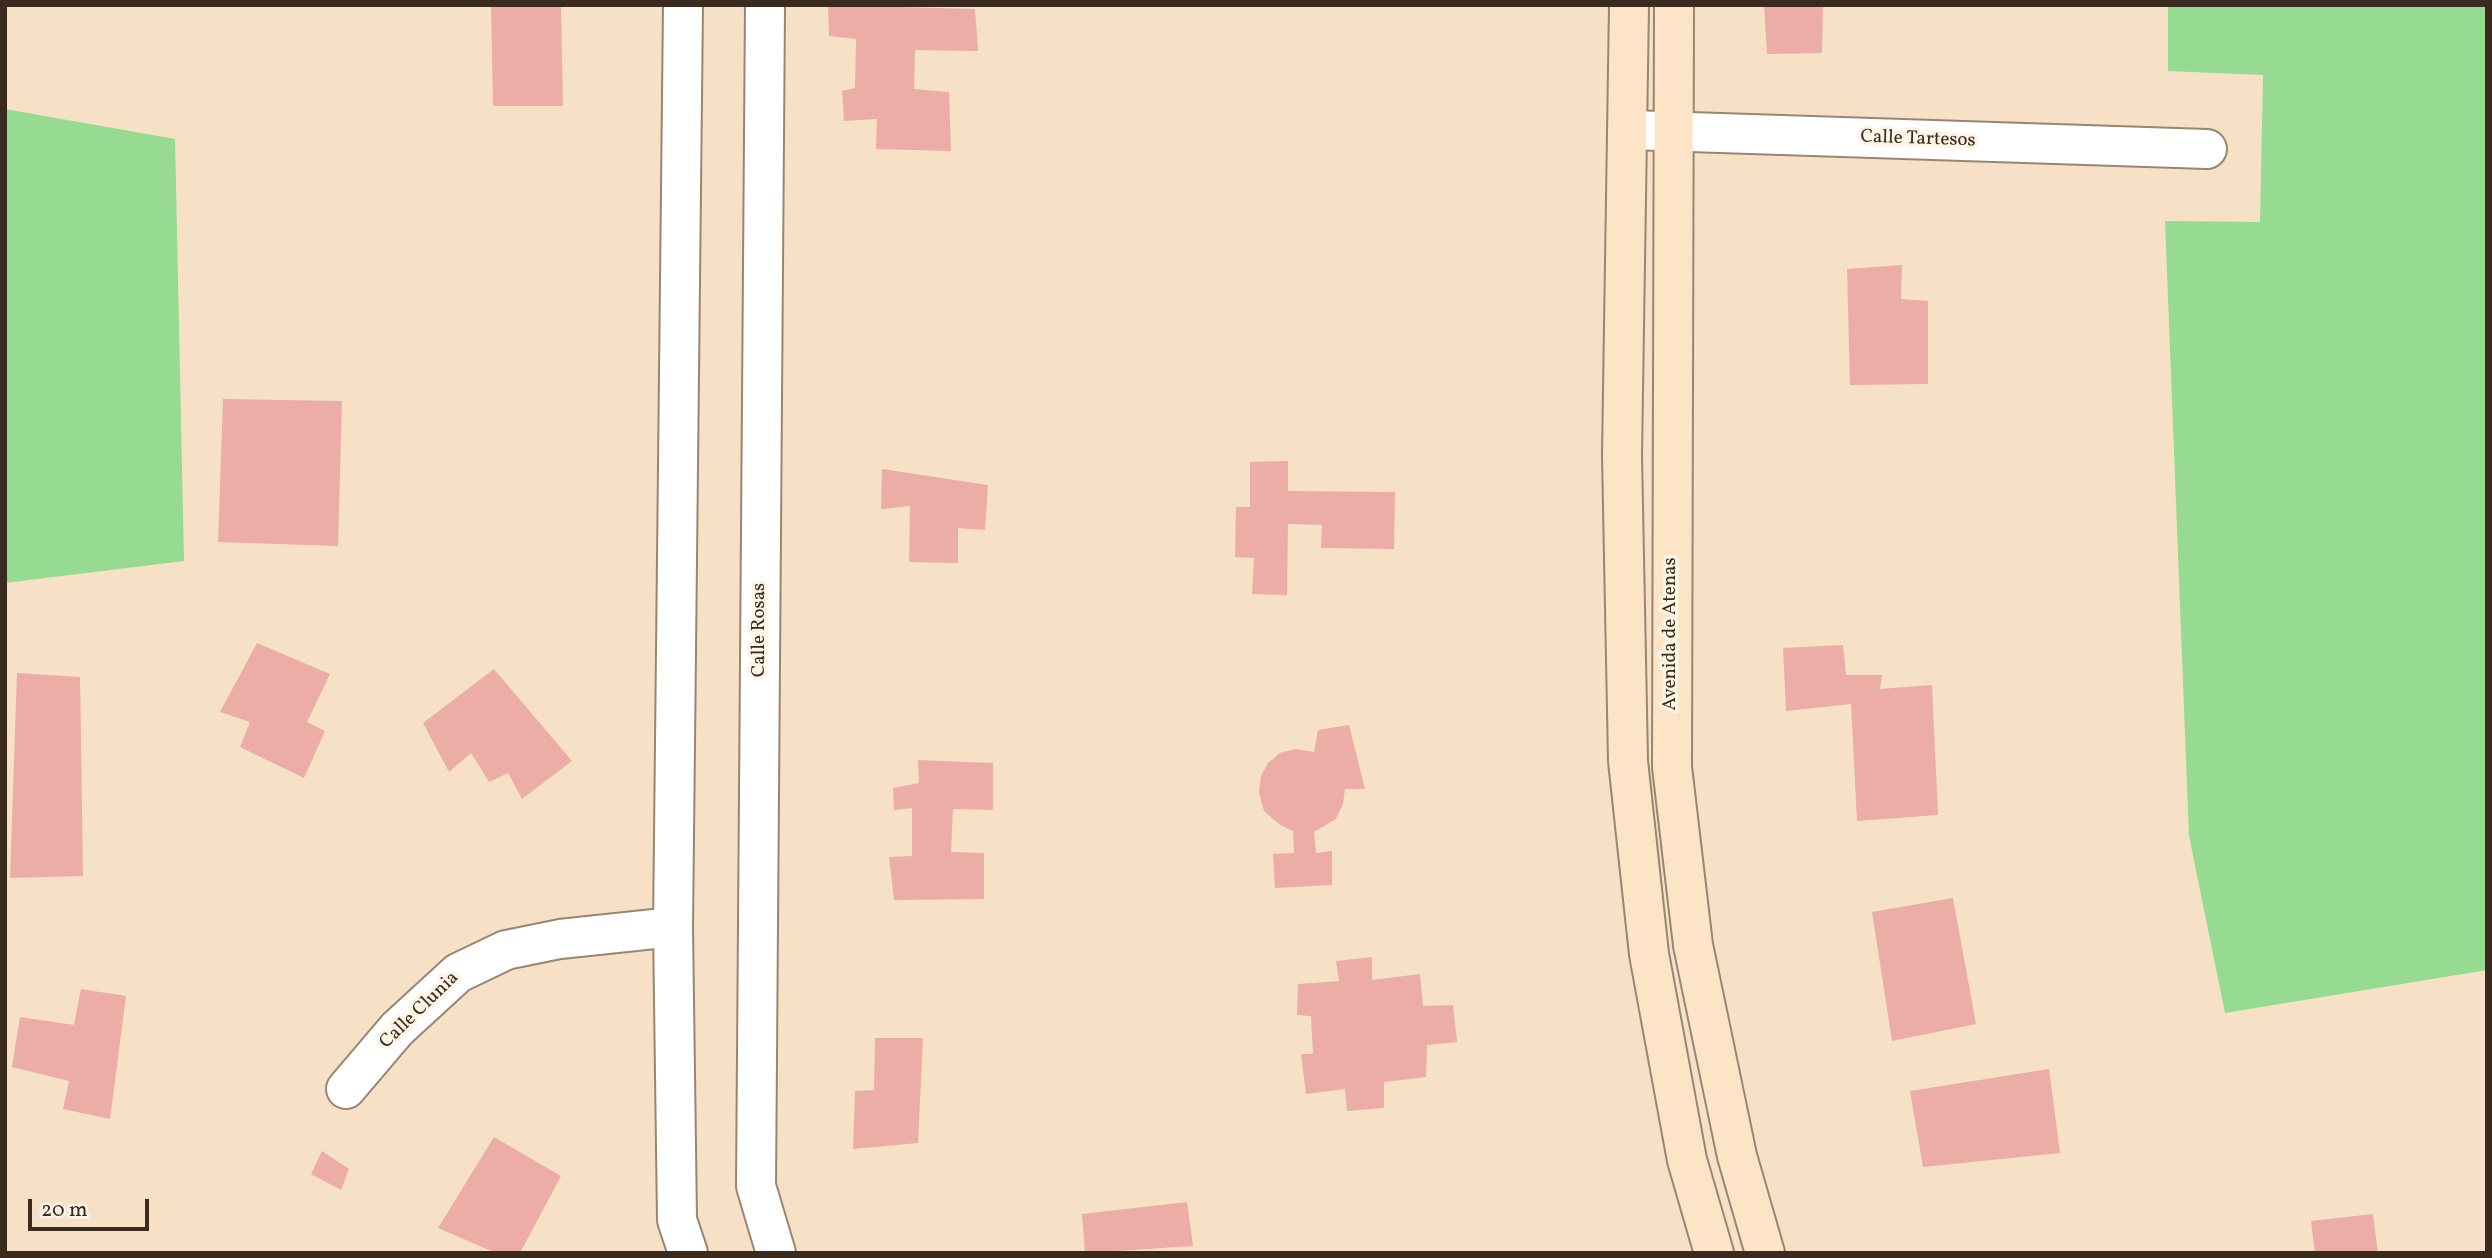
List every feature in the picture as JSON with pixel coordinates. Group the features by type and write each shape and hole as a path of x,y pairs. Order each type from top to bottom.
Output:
{"main road":[{"path":"1629,5 1622,455 1628,761 1649,954 1687,1160 1714,1253"},
{"name":"Avenida de Atenas","path":"1674,5 1672,767 1693,945 1737,1156 1765,1253"}],"street":[{"path":"683,5 673,927 677,1220 688,1253"},
{"name":"Calle Rosas","path":"765,5 756,1186 776,1253"},
{"name":"Calle Tartesos","path":"1629,130 2207,149"},
{"name":"Calle Clunia","path":"346,1089 397,1029 458,973 506,950 560,939 673,927"}],"green space":[{"path":"2168,5 2487,5 2487,970 2225,1013 2189,836 2165,221 2260,222 2263,75 2168,71"},
{"path":"5,109 175,139 184,561 5,583"}],"building":[{"path":"491,5 561,5 563,106 493,106"},
{"path":"828,5 975,9 978,51 915,50 914,89 949,92 951,151 876,149 877,119 844,121 842,91 855,88 856,39 829,36"},
{"path":"1764,5 1823,5 1822,53 1767,54"},
{"path":"1902,265 1901,299 1928,301 1928,384 1850,385 1847,269"},
{"path":"223,399 342,401 338,546 218,542"},
{"path":"1288,461 1288,491 1395,492 1394,549 1321,548 1322,525 1288,524 1287,595 1252,594 1254,558 1235,557 1236,507 1250,507 1250,462"},
{"path":"882,469 988,485 985,530 958,528 958,563 909,562 910,506 881,509"},
{"path":"257,643 330,674 307,722 325,731 304,778 240,747 250,722 220,712"},
{"path":"1843,645 1846,675 1882,675 1880,689 1932,685 1938,815 1857,821 1851,704 1786,711 1783,648"},
{"path":"494,669 572,761 522,799 508,773 489,782 471,753 449,772 423,723"},
{"path":"17,673 80,677 83,876 10,878"},
{"path":"1349,725 1365,789 1345,789 1343,804 1336,819 1314,832 1316,853 1332,851 1332,885 1275,888 1273,854 1294,853 1293,831 1280,825 1264,811 1259,793 1261,776 1268,763 1280,753 1295,749 1314,752 1318,730"},
{"path":"918,760 993,763 993,810 953,809 951,852 984,853 984,899 894,900 889,857 912,856 912,808 894,810 893,788 919,783"},
{"path":"1953,898 1976,1024 1892,1041 1872,912"},
{"path":"1372,957 1372,980 1420,974 1423,1006 1453,1005 1457,1042 1427,1045 1426,1077 1384,1082 1384,1108 1347,1111 1345,1089 1306,1094 1301,1054 1313,1054 1311,1016 1297,1015 1298,984 1339,981 1336,961"},
{"path":"81,989 126,996 110,1119 63,1109 69,1081 12,1067 20,1017 74,1025"},
{"path":"875,1038 923,1038 918,1143 853,1149 855,1091 874,1090"},
{"path":"2049,1069 2060,1153 1923,1167 1910,1091"},
{"path":"494,1137 561,1176 520,1253 496,1253 438,1228"},
{"path":"322,1151 349,1169 341,1190 311,1174"},
{"path":"1187,1202 1193,1246 1085,1253 1082,1214"},
{"path":"2373,1214 2378,1253 2315,1253 2311,1221"}]}
